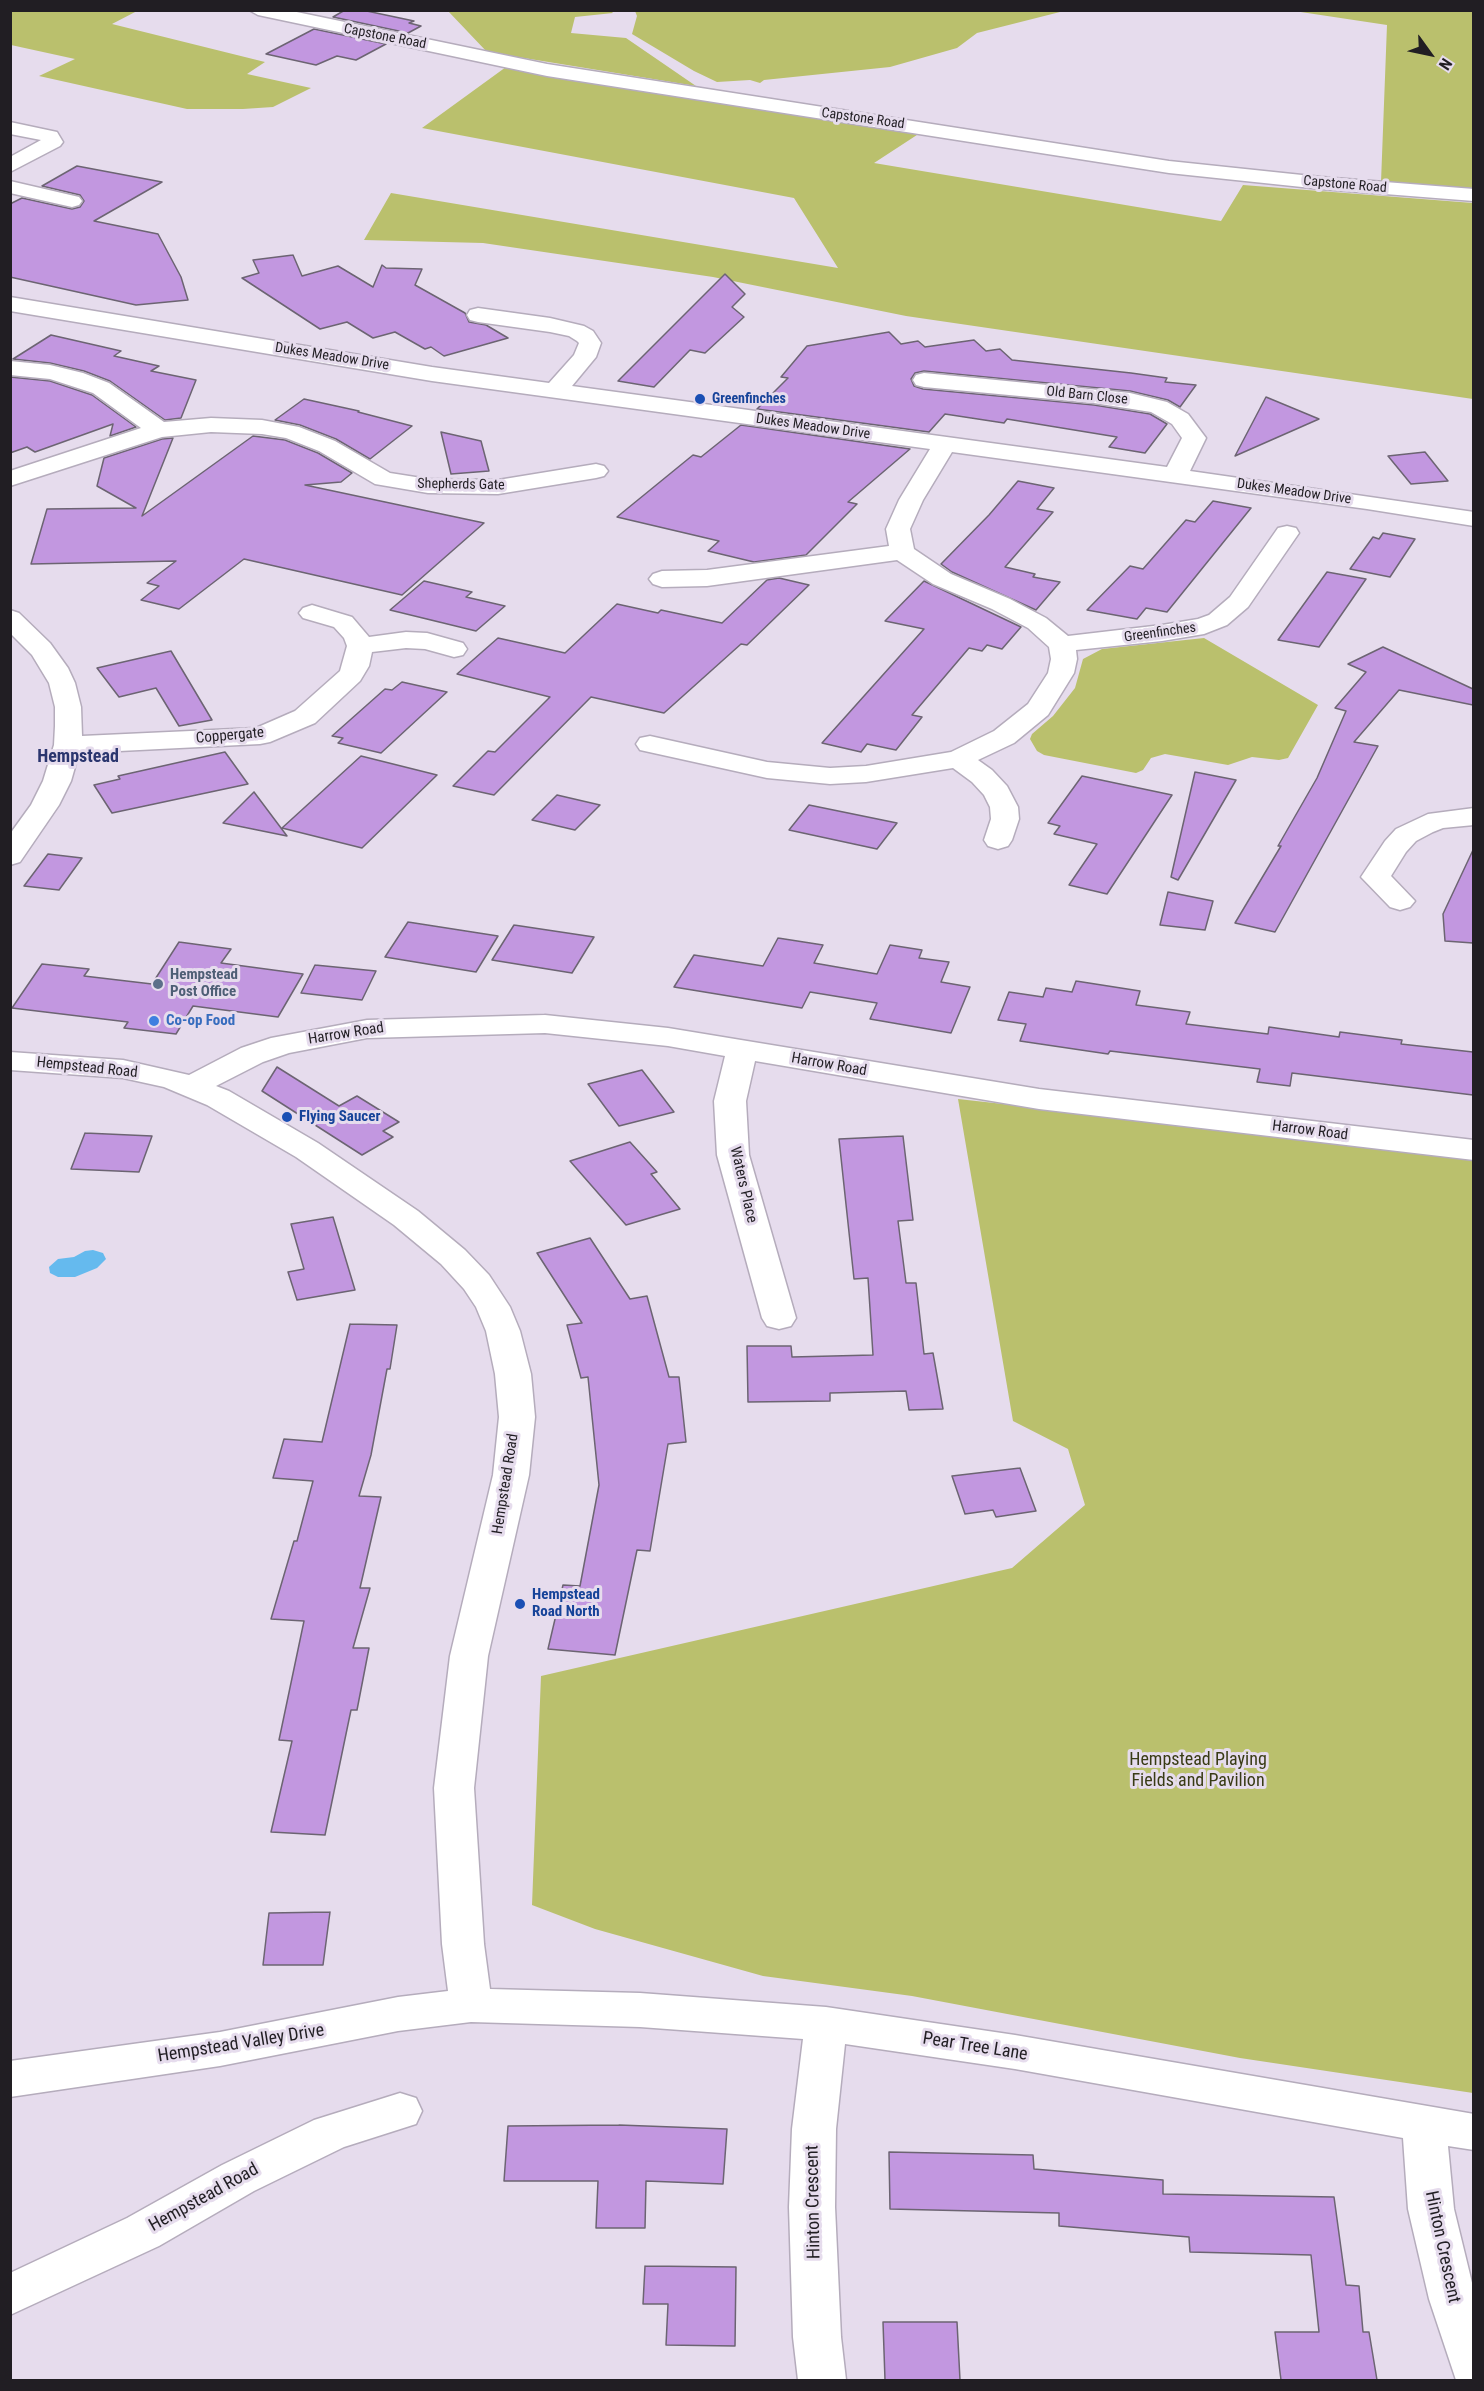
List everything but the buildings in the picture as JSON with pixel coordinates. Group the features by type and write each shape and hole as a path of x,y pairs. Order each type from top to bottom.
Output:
{"street":[{"name":"Capstone Road","path":"258,10 547,70 1169,167 1321,183 1473,195"},
{"path":"10,128 51,136 53,139 53,142 10,166"},
{"path":"10,187 72,201"},
{"name":"Dukes Meadow Drive","path":"10,304 398,368 1473,519"},
{"path":"478,315 550,325 576,331 585,336 590,343 585,357 555,391"},
{"path":"10,368 51,372 100,388 159,430"},
{"name":"Old Barn Close","path":"924,380 1130,400 1159,407 1180,419 1194,438 1175,476"},
{"name":"Shepherds Gate","path":"10,479 159,430 210,425 291,432 327,446 384,479 428,486 498,487 596,471"},
{"path":"650,744 767,770 830,776 898,771 958,759 1004,737 1038,709 1061,673 1064,659 1062,644 1037,623 1001,604 942,579 923,569 902,552 898,529 911,500 945,445"},
{"name":"Greenfinches","path":"1062,644 1179,631 1204,626 1218,620 1239,603 1287,534"},
{"path":"662,579 706,578 902,552"},
{"path":"312,613 343,622 356,636 360,646 406,640 426,641 454,649"},
{"path":"10,856 45,805 57,780 68,745 68,707 62,683 55,668 41,649 14,626"},
{"name":"Coppergate","path":"68,745 241,738 272,733 305,717 338,688 356,666 360,646"},
{"path":"958,759 982,776 997,792 1004,807 1005,819 998,840"},
{"path":"1400,901 1376,877 1395,847 1406,835 1438,820 1473,816"},
{"name":"Harrow Road","path":"192,1086 252,1055 272,1048 367,1029 545,1024 606,1029 1039,1098 1473,1150"},
{"name":"Waters Place","path":"742,1050 730,1101 733,1155 779,1318"},
{"name":"Hempstead Road","path":"13,1063 123,1069 192,1086 237,1108 307,1150 406,1218 453,1257 477,1282 492,1307 502,1330 513,1374 517,1417 511,1475 469,1656 454,1788 463,1944 471,2005"},
{"name":"Pear Tree Lane","path":"471,2005 640,2010 826,2024 1037,2056 1473,2132"},
{"name":"Hempstead Valley Drive","path":"10,2079 220,2049 398,2014 471,2005"},
{"name":"Hinton Crescent","path":"822,2380 817,2337 812,2207 814,2129 826,2024"},
{"name":"Hempstead Road","path":"10,2295 143,2232 238,2178 330,2133 400,2110"},
{"name":"Hinton Crescent","path":"1424,2124 1431,2209 1452,2299 1473,2368"}],"green space":[{"path":"11,10 137,11 112,24 265,62 247,74 311,88 273,107 187,109 39,76 75,59 11,45"},
{"path":"448,11 611,11 613,13 575,17 571,33 626,38 696,86 487,52"},
{"path":"635,11 1064,11 977,33 957,48 890,67 764,80 760,83 750,80 717,82 694,71 632,34 637,16"},
{"path":"1294,11 1473,11 1473,189 1381,182 1387,25"},
{"path":"506,67 920,133 874,163 1221,221 1243,185 1473,203 1473,399 906,316 713,277 483,243 364,240 391,193 838,268 794,198 422,128"},
{"path":"1204,638 1318,705 1288,758 1279,760 1252,757 1228,765 1165,754 1151,758 1143,770 1136,773 1044,755 1037,751 1030,739 1032,734 1053,716 1075,688 1083,659 1102,649"},
{"name":"Hempstead Playing Fields and Pavilion","path":"958,1099 1473,1156 1473,2093 1240,2058 912,1996 763,1976 595,1929 532,1905 541,1676 1012,1568 1085,1505 1068,1449 1013,1421"}],"water":[{"path":"93,1250 103,1253 106,1259 97,1268 75,1277 58,1277 50,1273 49,1267 58,1259 74,1257 85,1251"}],"place":[{"name":"Greenfinches","path":"700,399"},
{"name":"Hempstead Post Office","path":"158,984"},
{"name":"Co-op Food","path":"154,1021"},
{"name":"Flying Saucer","path":"287,1117"},
{"name":"Hempstead Road North","path":"520,1604"}],"district":[{"name":"Hempstead","path":"78,757"}]}
